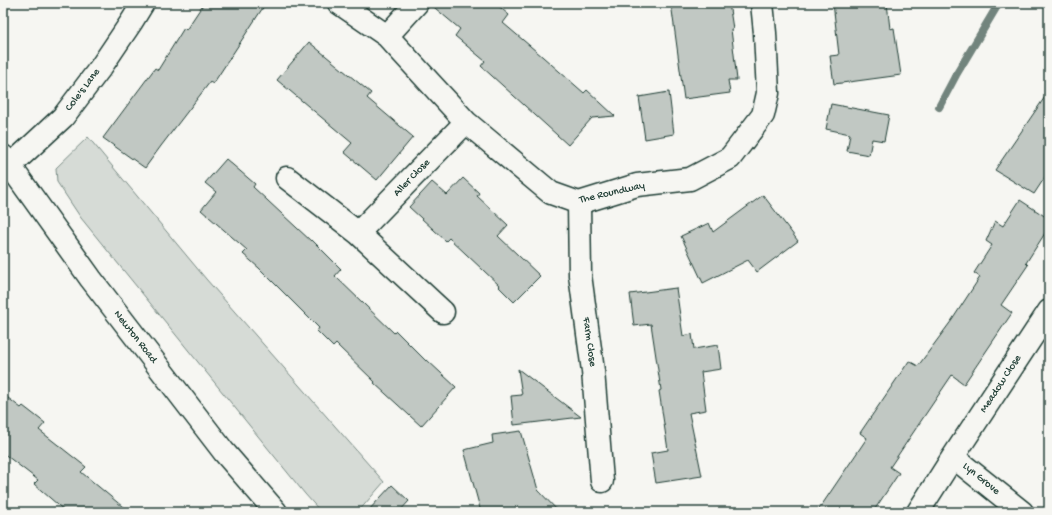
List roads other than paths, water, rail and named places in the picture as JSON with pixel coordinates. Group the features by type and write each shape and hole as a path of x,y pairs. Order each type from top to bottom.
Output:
{"street":[{"name":"Cole's Lane","path":"6,161 63,117 101,67 143,3"},
{"name":"The Roundway","path":"339,3 386,36 466,122 551,193 579,203 637,186 690,179 730,158 763,115 767,100 768,86 762,3"},
{"path":"386,36 417,3"},
{"name":"Aller Close","path":"358,233 466,122"},
{"name":"Newton Road","path":"6,161 90,279 224,452 276,512"},
{"path":"287,178 358,233 443,312"},
{"name":"Farm Close","path":"579,203 580,275 594,371 602,481"},
{"name":"Meadow Close","path":"953,457 1049,312"},
{"name":"Lyn Grove","path":"918,512 953,457 1022,512"}],"waterway":[{"path":"939,107 956,75 999,3"}]}
